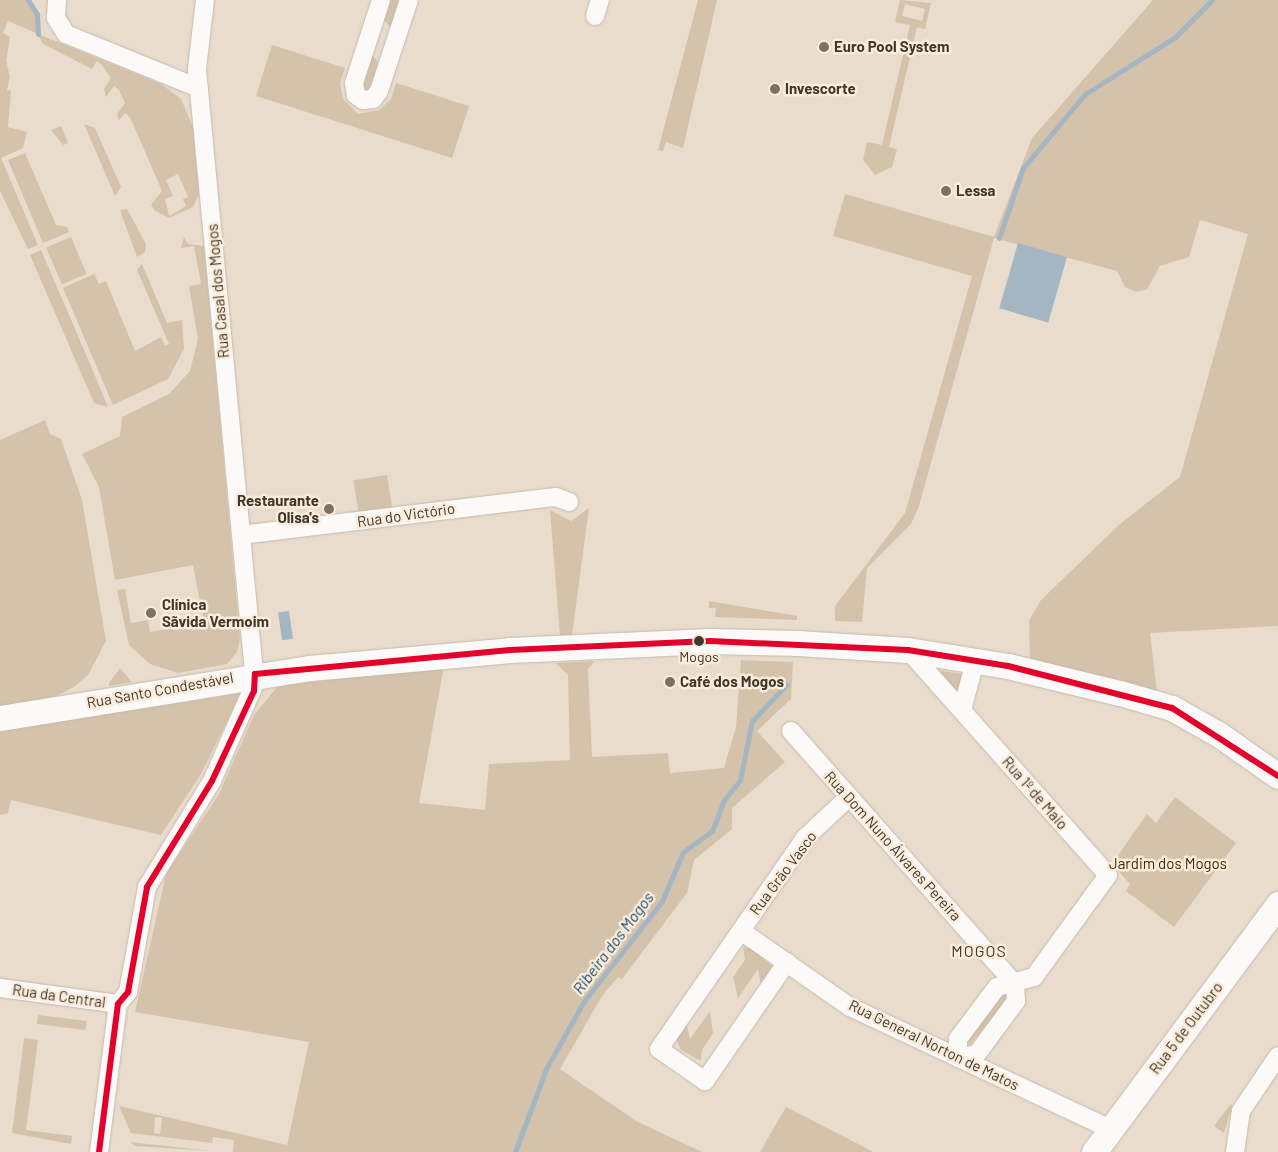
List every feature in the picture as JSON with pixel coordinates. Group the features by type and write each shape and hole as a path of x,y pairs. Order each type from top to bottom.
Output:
{"street":[{"path":"57,0 56,18 66,34 198,88"},
{"name":"Rua Casal dos Mogos","path":"118,1004 128,992 153,872 212,780 254,691 255,674 198,88 205,0"},
{"path":"380,0 354,83 356,95 363,100 373,99 379,91 409,0"},
{"name":"Rua do Victório","path":"241,535 556,497 569,502"},
{"name":"Rua Santo Condestável","path":"0,718 255,674 510,650 710,641 899,649 975,661 1172,708 1278,776"},
{"name":"Rua 1º de Maio","path":"899,649 962,710 1108,875 1034,977 1015,984"},
{"path":"962,710 975,661"},
{"name":"Rua Dom Nuno Álvares Pereira","path":"791,731 1015,984"},
{"name":"Rua Grão Vasco","path":"787,962 705,1081 659,1049 805,838 849,798"},
{"name":"Rua 5 de Outubro","path":"1094,1152 1278,904"},
{"name":"Rua General Norton de Matos","path":"740,930 850,1007 1111,1129"},
{"path":"1015,984 1016,1001 977,1054 958,1058 958,1039 997,987 1015,984"},
{"name":"Rua da Central","path":"0,988 118,1004"},
{"path":"99,1152 118,1004"},
{"path":"1235,1152 1241,1111 1278,1056"}],"green space":[{"path":"0,0 28,0 37,14 38,34 8,21 3,33 10,37 6,61 10,77 7,90 11,91 8,127 27,132 23,148 1,158 38,245 28,249 0,191"},
{"path":"387,0 403,0 393,30 381,17"},
{"path":"698,0 717,0 683,148 666,142 663,151 658,150"},
{"path":"900,0 931,3 925,29 917,27 889,147 897,149 892,167 875,175 863,160 867,142 882,145 910,25 895,22","holes":["905,4 925,9 922,21 902,16"]},
{"path":"1153,0 1278,0 1278,626 1150,633 1157,693 1030,658 1029,621 1041,600 1120,524 1180,477 1248,234 1200,220 1189,257 1160,266 1147,289 1136,292 1125,287 1117,271 994,238 919,506 911,524 867,568 862,622 835,621 835,606 905,513 972,276 833,236 845,194 994,237 1032,138"},
{"path":"38,34 161,84 181,99 193,127 199,194 193,207 169,218 154,210 151,205 162,191 130,117 125,113 119,120 117,114 125,103 119,90 114,86 106,97 104,89 111,78 97,61 92,69 43,44","holes":["178,174 188,197 183,199 186,206 169,216 165,199 173,196 166,180"]},
{"path":"272,45 345,68 340,83 343,99 358,114 379,110 391,99 396,83 469,106 452,158 256,96"},
{"path":"372,55 382,67 370,91 366,91 361,81"},
{"path":"84,124 95,128 121,187 115,196"},
{"path":"61,126 68,143 63,145 51,130"},
{"path":"25,153 56,225 67,227 69,232 43,243 8,160"},
{"path":"127,209 146,244 145,252 137,257 120,210"},
{"path":"71,237 87,274 62,284 46,248"},
{"path":"184,237 188,244 204,246 240,639 237,652 227,664 178,673 150,664 129,645 117,590 125,589 131,623 148,620 150,632 204,622 193,565 115,580 99,487 82,454 120,436 122,417 169,394 190,371 198,339 189,286 201,284 194,246 181,248"},
{"path":"41,250 108,407 94,403 30,255"},
{"path":"142,264 167,323 182,320 184,349 168,379 113,405 63,288 94,274 99,284 106,281 135,351 161,337 165,346 169,344 137,270"},
{"path":"45,420 50,434 61,439 82,500 106,641 88,675 74,687 56,696 0,706 0,440"},
{"path":"387,475 393,513 359,518 353,480"},
{"path":"589,508 572,635 560,636 550,510 571,521"},
{"path":"709,601 797,616 797,620 715,617 716,608 709,608"},
{"path":"741,660 793,662 791,699 757,731 785,762 732,808 732,829 694,860 687,893 622,979 618,977 602,996 560,1069 636,1121 702,1152 233,1152 234,1140 213,1137 212,1143 131,1133 119,1106 287,1145 309,1042 135,1012 166,874 219,794 254,715 278,686 444,666 419,803 485,810 489,764 570,760 568,675 556,663 595,661 588,669 592,757 668,753 670,773 724,768 736,727","holes":["155,1117 162,1118 160,1134 154,1133"]},
{"path":"120,668 132,682 109,686 109,683"},
{"path":"940,672 962,674 958,692"},
{"path":"241,693 201,774 161,835 11,800 8,813 0,815 0,731"},
{"name":"Jardim dos Mogos","path":"1175,797 1236,843 1174,927 1126,891 1130,884 1112,864 1147,814 1156,823"},
{"path":"743,947 751,948 772,966 761,986 758,969 738,998 733,977 745,960"},
{"path":"1001,991 1011,994 970,1045 966,1041"},
{"path":"710,1011 713,1033 702,1050 701,1061 681,1050 676,1039 686,1023 690,1039"},
{"path":"38,1015 87,1021 86,1030 37,1024"},
{"path":"24,1038 38,1040 26,1130 72,1136 71,1144 12,1133"},
{"path":"1231,1104 1232,1106 1224,1133 1214,1126"},
{"path":"786,1107 862,1146 873,1152 760,1152"},
{"path":"130,1142 211,1151 135,1146"}],"water":[{"path":"1018,243 1067,257 1048,322 999,308"},
{"path":"289,611 293,639 282,640 278,613"}],"waterway":[{"path":"28,0 37,14 38,34"},
{"name":"Ribeira dos Mogos","path":"999,238 1023,168 1085,94 1175,37 1212,0"},
{"name":"Ribeira dos Mogos","path":"515,1152 546,1069 584,1001 662,901 683,852 712,831 724,800 740,780 752,721 786,685"}],"transit line":[{"path":"255,674 510,650 710,641 908,650 1008,666 1172,708 1278,776"},
{"path":"99,1152 118,1004 128,992 147,887 212,781 254,691 255,674"}],"place":[{"name":"Euro Pool System","path":"824,47"},
{"name":"Invescorte","path":"775,89"},
{"name":"Lessa","path":"946,191"},
{"name":"Restaurante Olisa's","path":"329,509"},
{"name":"Clínica Sãvida Vermoim","path":"151,613"},
{"name":"Mogos","path":"699,641"},
{"name":"Café dos Mogos","path":"670,682"}],"district":[{"name":"MOGOS","path":"979,951"}]}
